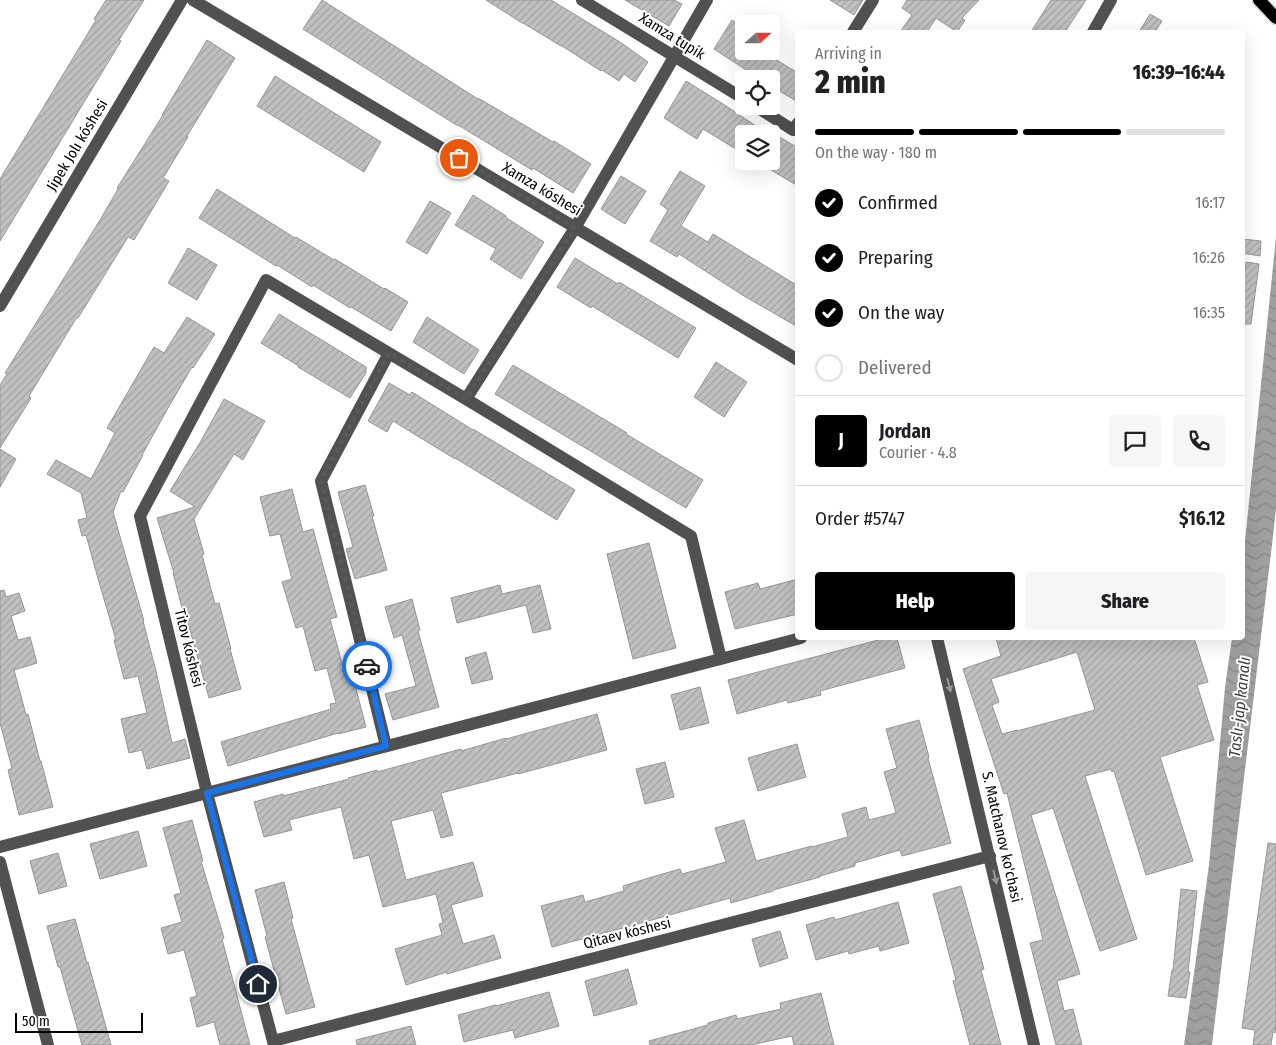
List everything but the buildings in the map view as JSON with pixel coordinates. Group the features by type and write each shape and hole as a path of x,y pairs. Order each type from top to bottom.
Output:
{"main road":[{"path":"1259,0 1276,18"}],"street":[{"name":"Jipek Jolı kóshesi","path":"0,306 182,0"},
{"name":"Xamza kóshesi","path":"193,0 795,358"},
{"name":"Xamza tupik","path":"582,0 735,93"},
{"path":"466,399 575,228 707,0"},
{"path":"854,30 873,0"},
{"path":"1094,30 1111,0"},
{"path":"769,115 793,130 795,127"},
{"name":"Titov kóshesi","path":"273,1043 207,793 140,516 266,280 389,353"},
{"path":"386,746 321,481 389,353 691,536 721,659"},
{"path":"0,847 795,640"},
{"name":"S. Matchanov ko'chasi","path":"937,640 1034,1045"},
{"name":"Qitaev kóshesi","path":"273,1043 990,856"},
{"path":"0,862 48,1045"}],"water":[{"name":"Taslı-jap kanalı","path":"1276,237 1276,508 1273,536 1212,1045 1184,1045 1209,865 1225,687 1232,640 1245,640 1245,541"}],"way so far":[{"path":"367,666 321,481 389,353 466,399 575,228 459,158"}],"route":[{"path":"258,984 207,793 386,746 367,666"}]}
